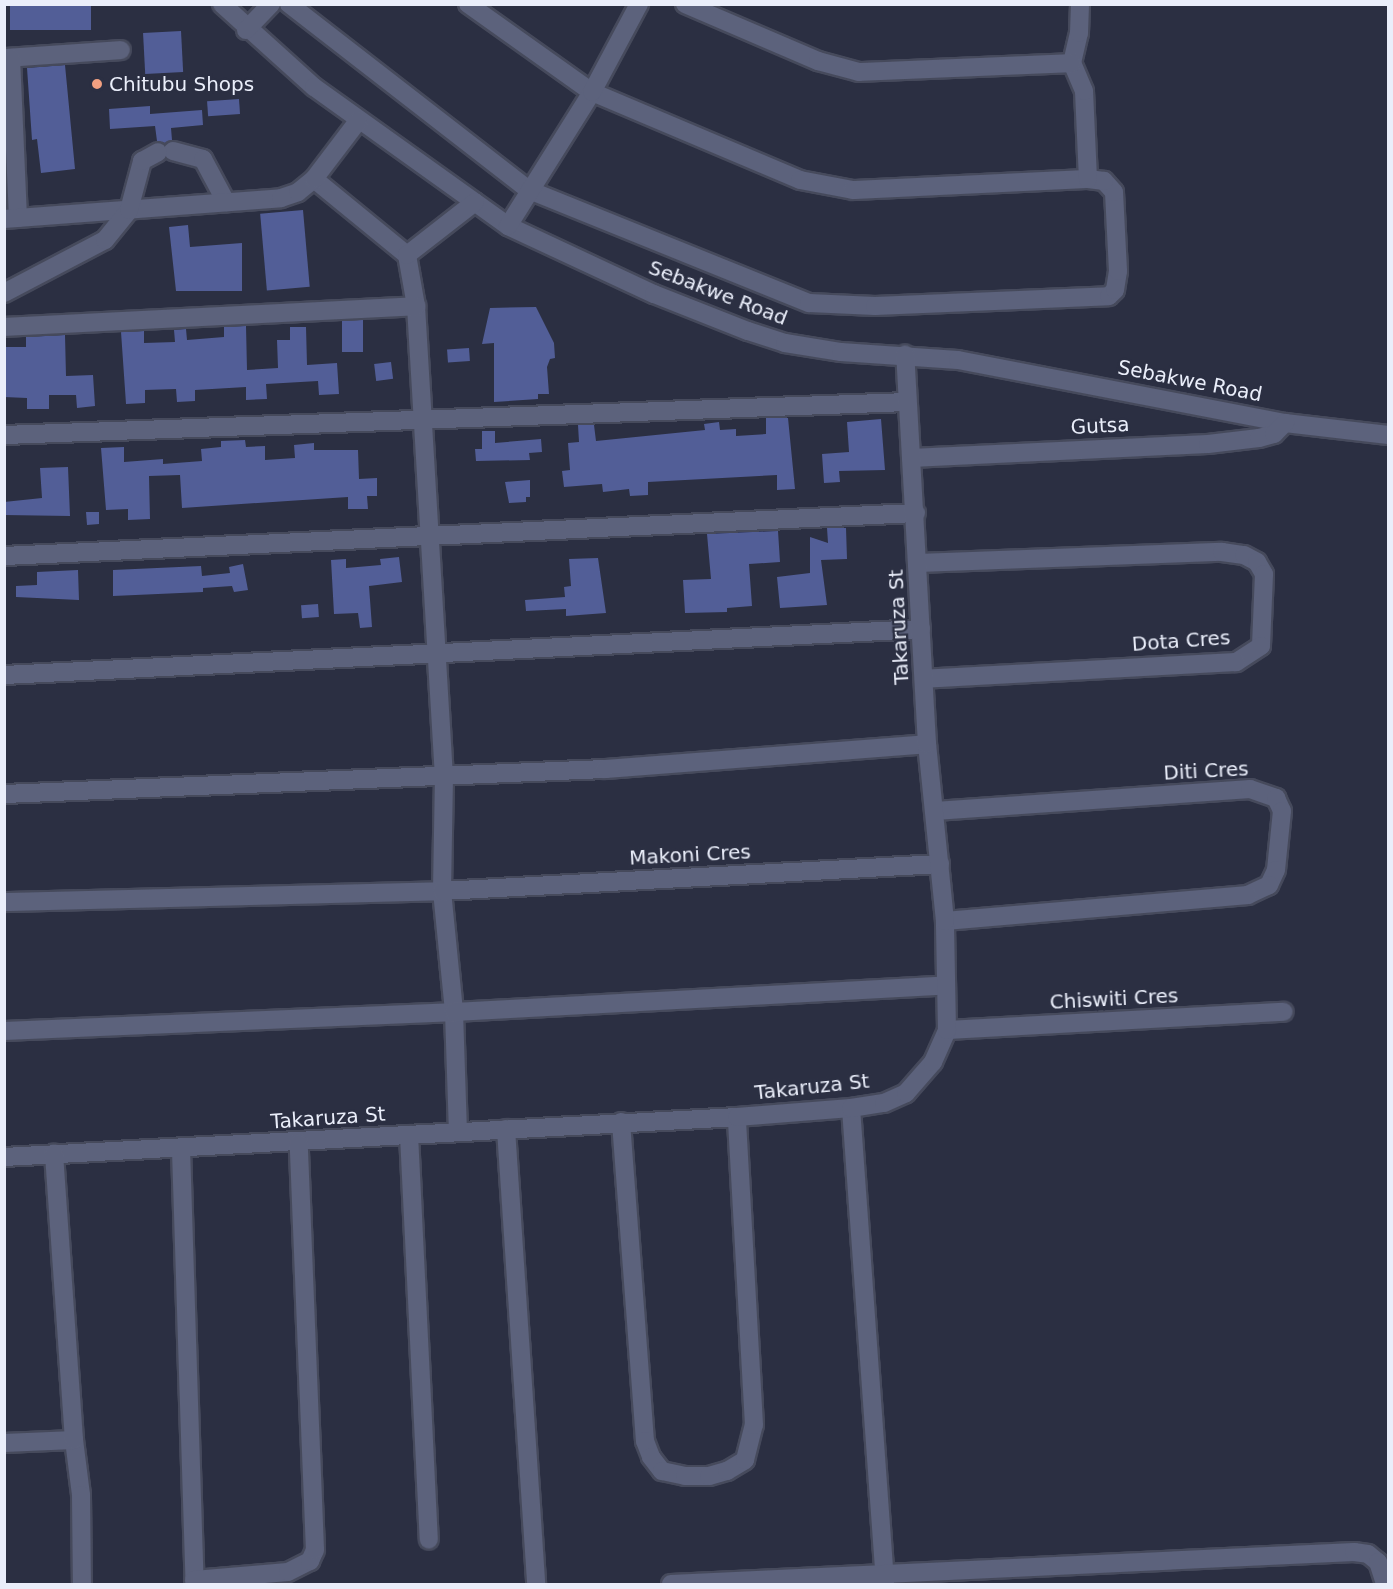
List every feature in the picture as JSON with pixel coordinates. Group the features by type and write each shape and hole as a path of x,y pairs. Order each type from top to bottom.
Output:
{"street":[{"name":"Sebakwe Road","path":"222,4 246,30 358,121 508,226 654,294 748,331 785,343 841,352 905,355 1021,371 1285,423 1389,435"},
{"path":"246,30 271,4"},
{"path":"289,4 529,190 809,303 875,306 1109,296 1115,290 1118,271 1114,192 1104,181 1088,179 877,190 831,189 800,180 592,92 468,4"},
{"path":"508,226 592,92 639,4"},
{"path":"685,4 818,61 860,72 1072,63"},
{"path":"1080,4 1079,33 1072,63 1084,91 1088,179"},
{"path":"121,50 8,58 11,218 281,198 297,192 314,179 358,121"},
{"path":"4,293 105,240 129,210 142,161 165,152 203,159 226,202"},
{"path":"314,179 407,255 416,306 427,535 444,776 442,891 454,1012 458,1130"},
{"path":"407,255 475,202"},
{"path":"4,327 416,306"},
{"name":"Takaruza St","path":"4,1157 299,1143 409,1136 458,1130 737,1117 851,1108 884,1103 906,1093 928,1070 947,1030 945,921 927,744 916,513 905,355"},
{"path":"4,435 421,417 908,402"},
{"name":"Gutsa","path":"911,458 1208,444 1274,434 1285,423"},
{"path":"4,556 916,513"},
{"name":"Dota Cres","path":"918,563 1222,552 1244,555 1257,562 1264,574 1261,646 1236,662 924,679"},
{"path":"4,675 921,629"},
{"path":"4,794 604,769 927,744"},
{"name":"Diti Cres","path":"935,811 1250,789 1276,798 1282,811 1276,870 1269,885 1248,895 945,921"},
{"name":"Makoni Cres","path":"4,902 442,891 940,864"},
{"path":"4,1031 454,1012 945,985"},
{"name":"Chiswiti Cres","path":"947,1030 1284,1012"},
{"path":"851,1108 884,1578"},
{"path":"621,1122 645,1441 662,1471 685,1476 709,1476 727,1471 745,1460 754,1425 737,1117"},
{"path":"506,1129 536,1584"},
{"path":"409,1136 429,1540"},
{"path":"181,1149 195,1582 288,1572 310,1561 315,1550 299,1143"},
{"path":"54,1154 74,1440 81,1495 82,1584"},
{"path":"4,1443 74,1440"},
{"path":"671,1584 856,1580 1354,1552 1368,1554 1378,1562 1385,1584"}],"building":[{"path":"10,4 91,4 91,30 10,30"},
{"path":"181,31 183,72 145,74 143,33"},
{"path":"65,65 75,169 41,173 37,139 32,140 27,68"},
{"path":"239,99 240,114 208,116 207,101"},
{"path":"150,106 150,114 202,110 203,125 171,128 172,140 165,143 157,141 155,126 110,129 109,109"},
{"path":"303,210 310,287 267,290 260,214"},
{"path":"188,225 190,247 242,243 242,291 176,291 169,227"},
{"path":"536,307 554,343 555,358 550,359 547,367 549,394 538,394 538,399 494,402 494,343 482,344 490,308"},
{"path":"342,320 363,320 363,352 342,352"},
{"path":"246,326 247,370 278,368 277,340 290,340 290,327 306,327 307,365 337,363 339,394 319,395 318,381 266,384 267,399 246,400 246,387 195,390 195,401 177,402 176,389 145,390 145,403 126,404 121,332 144,331 144,343 175,342 174,330 186,329 187,340 224,337 224,327"},
{"path":"65,335 66,376 93,375 95,406 77,408 76,395 49,395 49,409 27,409 27,398 4,397 4,347 26,347 26,337"},
{"path":"469,348 470,361 448,363 447,350"},
{"path":"391,362 393,379 376,381 374,364"},
{"path":"766,418 788,418 795,489 777,490 777,475 648,482 648,495 630,496 629,489 603,492 602,484 564,487 562,471 570,470 568,443 579,442 578,425 594,425 596,441 705,430 704,424 719,422 720,430 736,429 736,436 766,434"},
{"path":"881,419 885,470 839,471 840,482 824,483 822,454 849,452 847,422"},
{"path":"482,431 495,431 495,443 541,439 542,452 529,453 530,460 476,461 475,449 482,449"},
{"path":"245,440 246,447 265,446 265,460 295,458 294,445 314,443 314,450 358,450 359,479 377,478 377,496 367,496 368,509 348,509 348,497 182,508 180,475 149,476 150,519 128,520 128,509 106,510 101,448 124,447 124,462 163,459 163,464 202,461 201,449 221,447 221,441"},
{"path":"68,467 70,516 4,515 4,502 42,498 40,468"},
{"path":"530,480 530,497 526,497 526,502 509,503 505,482"},
{"path":"86,512 99,512 99,524 87,525"},
{"path":"827,528 846,528 847,559 821,560 827,605 780,608 777,577 810,573 810,537 828,543"},
{"path":"778,531 780,562 749,564 752,606 727,608 727,612 685,613 683,580 711,579 707,534"},
{"path":"399,557 402,582 369,586 372,627 360,628 358,613 334,614 331,560 346,559 346,568 381,565 380,559"},
{"path":"598,558 606,613 566,616 566,609 526,611 525,600 565,597 564,587 571,586 569,559"},
{"path":"243,564 248,590 234,592 232,586 203,588 203,592 113,596 113,570 201,566 202,576 230,573 229,567"},
{"path":"78,570 79,600 16,597 16,586 37,585 37,572"},
{"path":"318,604 319,617 302,618 301,605"}],"place":[{"name":"Chitubu Shops","path":"97,84"}]}
